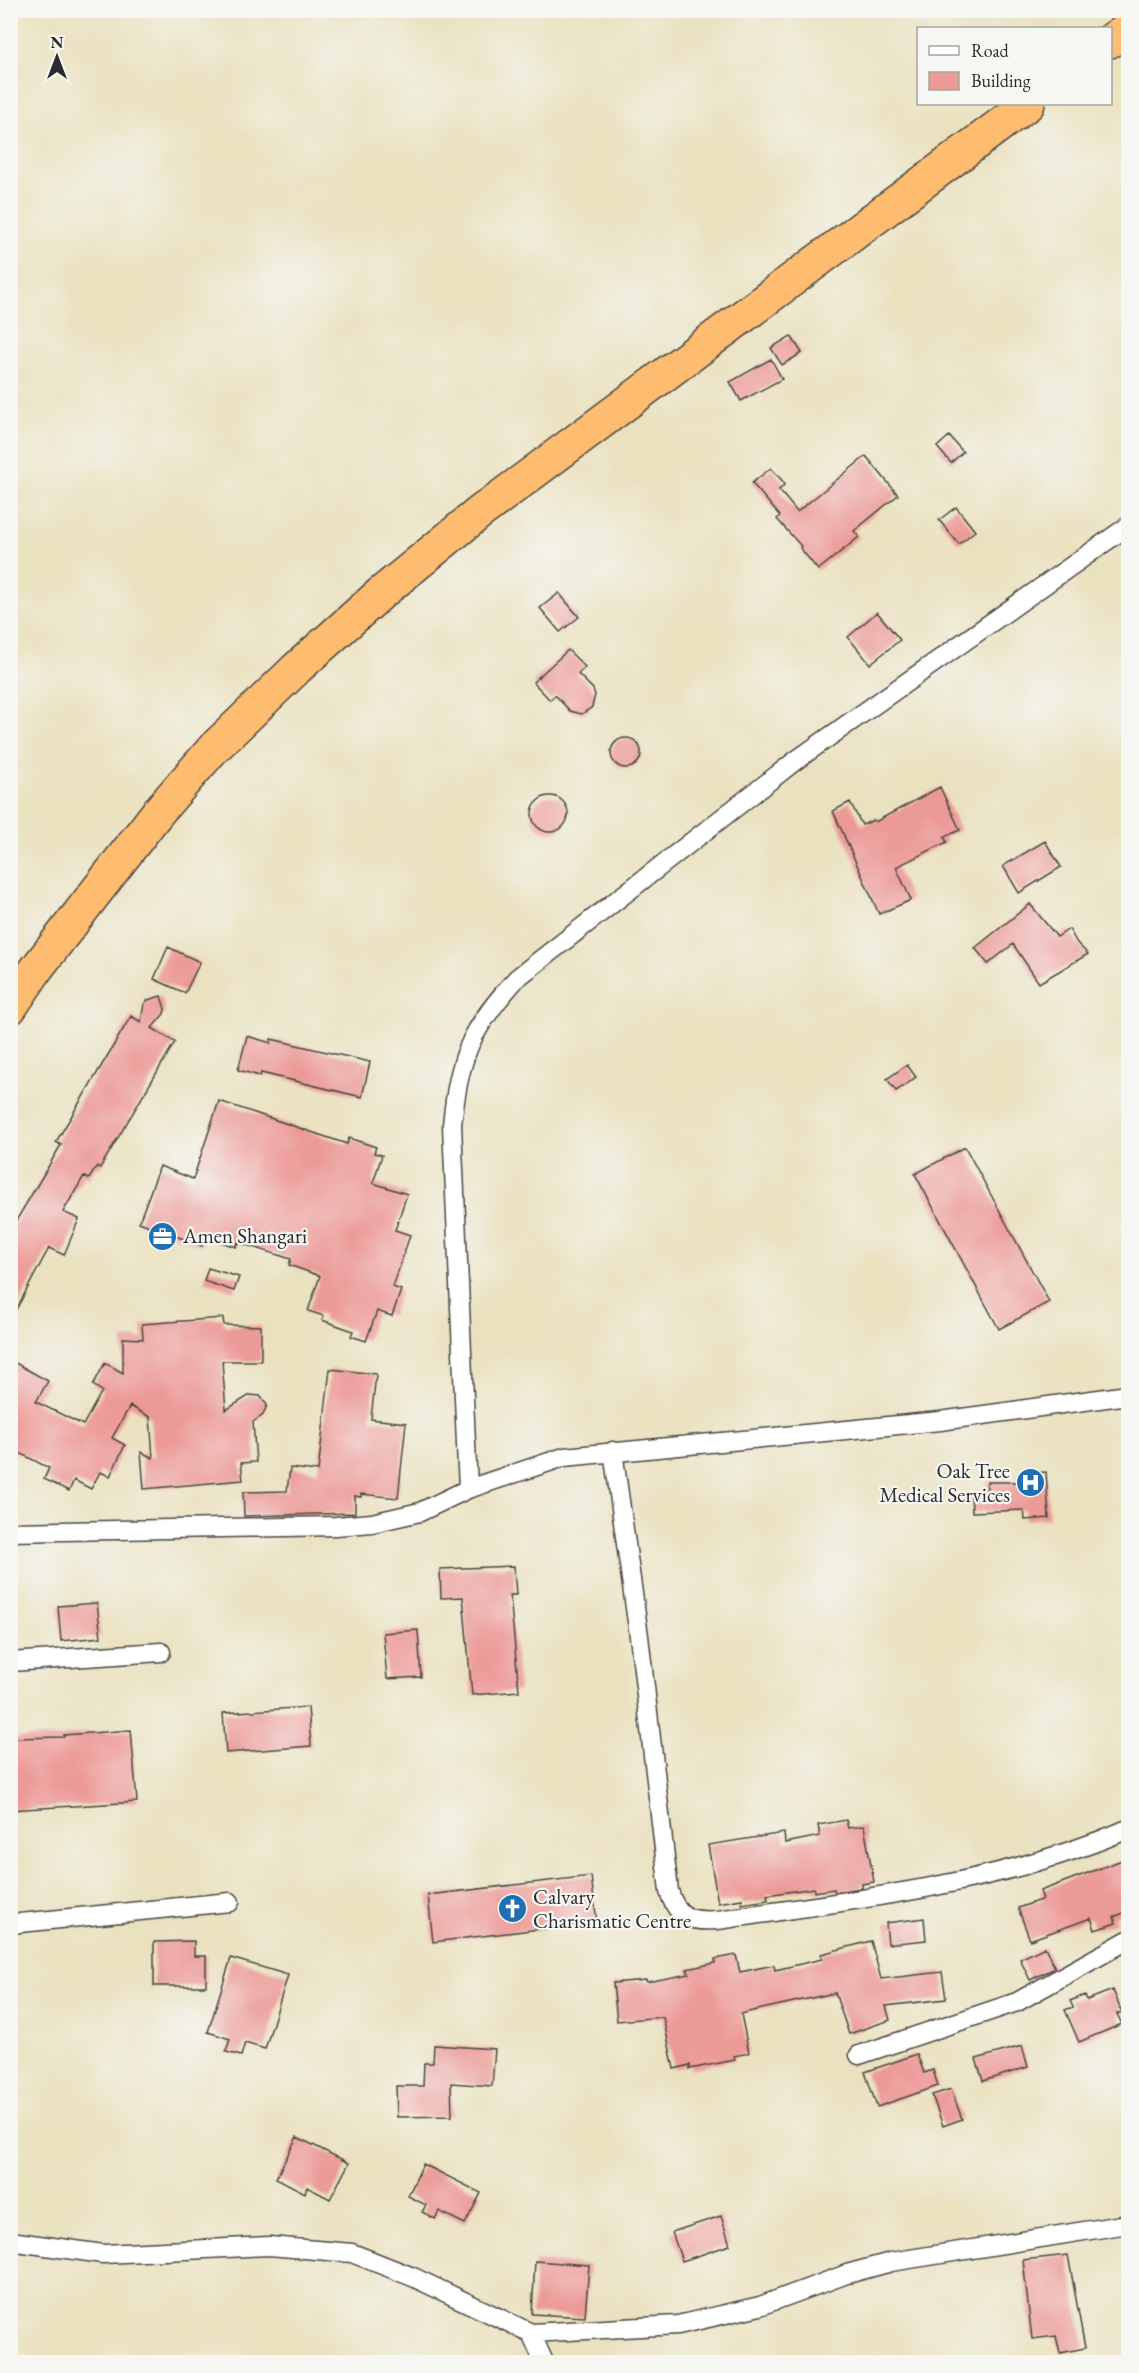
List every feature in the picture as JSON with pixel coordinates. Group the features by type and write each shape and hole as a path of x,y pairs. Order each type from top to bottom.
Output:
{"highway":[{"path":"1112,40 1128,28"},
{"path":"10,1008 37,968 151,820 213,749 297,668 380,594 479,513 1027,105"}],"street":[{"path":"468,1489 452,1125 461,1063 472,1037 492,1005 517,978 795,760 1128,526"},
{"path":"10,1532 336,1526 372,1522 420,1512 468,1489 564,1457 940,1421 1128,1395"},
{"path":"613,1451 639,1636 669,1891 673,1904 685,1916 698,1921 717,1920 942,1886 1042,1860 1128,1829"},
{"path":"10,1662 161,1652"},
{"path":"10,1924 230,1902"},
{"path":"859,2055 1017,2002 1128,1940"},
{"path":"10,2241 103,2253 269,2246 352,2253 413,2277 531,2333 678,2325 760,2306 847,2274 891,2262 1128,2224"},
{"path":"531,2333 544,2362"}],"building":[{"path":"791,336 802,353 782,365 771,348"},
{"path":"771,359 782,379 741,401 730,382"},
{"path":"949,436 963,452 951,463 937,447"},
{"path":"866,456 898,495 854,531 859,537 818,570 777,519 780,516 752,483 771,468 785,484 779,490 797,512"},
{"path":"956,507 975,531 959,544 939,520"},
{"path":"559,593 579,617 560,632 540,608"},
{"path":"877,612 900,640 870,664 848,637"},
{"path":"568,650 585,667 578,674 593,689 595,695 592,707 582,714 570,711 555,695 550,700 533,682"},
{"path":"626,738 637,742 641,753 637,764 626,768 615,764 611,753 615,742"},
{"path":"940,787 960,830 944,837 947,842 896,867 911,900 879,914 833,811 850,802 862,825 874,820 875,822"},
{"path":"550,796 563,801 568,814 563,827 550,832 537,827 532,814 537,801"},
{"path":"1045,841 1061,867 1019,893 1003,866"},
{"path":"1030,904 1057,937 1069,929 1077,943 1088,954 1039,983 1013,944 988,964 975,948"},
{"path":"168,947 200,962 185,993 154,979"},
{"path":"161,996 165,1009 164,1014 152,1028 175,1042 100,1168 97,1166 89,1179 84,1176 63,1212 79,1219 64,1255 49,1248 10,1321 10,1231 61,1145 56,1142 131,1016 141,1022 144,1004 148,1000"},
{"path":"247,1036 271,1043 271,1039 370,1062 362,1097 261,1073 260,1076 238,1070"},
{"path":"907,1065 916,1077 896,1091 887,1079"},
{"path":"219,1101 347,1144 349,1138 376,1147 374,1153 382,1155 373,1183 407,1194 395,1230 410,1235 393,1287 401,1290 392,1316 377,1311 366,1341 351,1336 353,1331 322,1320 324,1316 308,1311 320,1276 289,1265 291,1259 237,1242 236,1247 206,1237 202,1246 139,1222 160,1166 193,1179"},
{"path":"965,1147 1049,1302 999,1329 915,1174"},
{"path":"208,1268 239,1277 234,1291 204,1281"},
{"path":"223,1318 224,1325 261,1326 261,1361 222,1361 226,1410 250,1395 260,1396 267,1405 263,1415 253,1422 256,1462 241,1463 243,1480 144,1489 141,1452 153,1458 150,1417 130,1406 112,1438 125,1445 110,1476 100,1472 91,1489 74,1480 69,1491 44,1479 49,1468 10,1448 10,1360 48,1381 36,1402 83,1425 102,1391 93,1385 105,1363 123,1373 123,1338 143,1339 142,1324"},
{"path":"330,1369 376,1374 371,1419 406,1423 398,1498 361,1494 361,1497 355,1496 355,1513 244,1516 243,1492 287,1491 290,1468 318,1471"},
{"path":"1046,1472 1049,1518 1025,1520 1024,1510 972,1512 971,1492 987,1491 987,1482 1022,1482 1021,1474"},
{"path":"514,1566 516,1595 510,1595 519,1691 472,1695 463,1597 441,1598 440,1569"},
{"path":"97,1603 101,1637 61,1641 58,1606"},
{"path":"418,1630 421,1677 387,1679 383,1633"},
{"path":"308,1707 311,1746 226,1753 223,1713"},
{"path":"131,1730 137,1802 10,1810 10,1738 64,1737 64,1735"},
{"path":"846,1820 848,1828 864,1826 874,1882 862,1884 862,1888 835,1892 834,1889 814,1892 814,1888 767,1895 768,1900 742,1904 742,1899 718,1903 708,1845 784,1833 785,1843 820,1836 818,1825"},
{"path":"1122,1860 1128,1877 1128,1911 1114,1917 1116,1923 1095,1930 1091,1918 1030,1940 1018,1908 1043,1899 1040,1891"},
{"name":"Calvary Charismatic Centre","path":"591,1876 597,1922 433,1942 428,1895"},
{"path":"924,1918 926,1940 888,1944 886,1923"},
{"path":"194,1941 194,1956 206,1956 206,1986 154,1986 154,1942"},
{"path":"871,1941 881,1979 942,1972 946,1999 886,2006 890,2020 849,2034 835,1993 748,2012 741,2014 749,2053 734,2056 735,2060 690,2069 690,2065 674,2069 663,2017 617,2021 613,1983 646,1980 647,1982 689,1974 687,1969 715,1963 715,1959 736,1955 740,1972 774,1965 775,1970 822,1959 821,1954"},
{"path":"1045,1947 1055,1968 1030,1980 1020,1959"},
{"path":"231,1958 288,1975 265,2049 245,2043 241,2056 226,2052 230,2039 208,2032"},
{"path":"1113,1990 1122,2012 1117,2014 1122,2024 1079,2042 1065,2010 1073,2007 1070,2001 1085,1995 1087,2000"},
{"path":"434,2045 495,2049 492,2086 451,2083 452,2116 397,2117 396,2086 423,2086 424,2063 433,2063"},
{"path":"1022,2046 1028,2067 983,2081 976,2059"},
{"path":"917,2054 924,2073 933,2070 938,2086 877,2107 865,2072"},
{"path":"951,2089 962,2119 943,2126 932,2095"},
{"path":"297,2137 349,2163 330,2199 307,2187 305,2193 276,2178"},
{"path":"423,2164 481,2193 465,2224 439,2211 435,2219 422,2212 426,2205 408,2196"},
{"path":"721,2216 730,2245 682,2261 672,2232"},
{"path":"1068,2255 1085,2348 1060,2353 1056,2336 1032,2339 1023,2260"},
{"path":"535,2261 589,2265 585,2317 532,2314"}],"place":[{"name":"Amen Shangari","path":"162,1236"},
{"name":"Oak Tree Medical Services","path":"1031,1483"},
{"name":"Calvary Charismatic Centre","path":"512,1909"}]}
